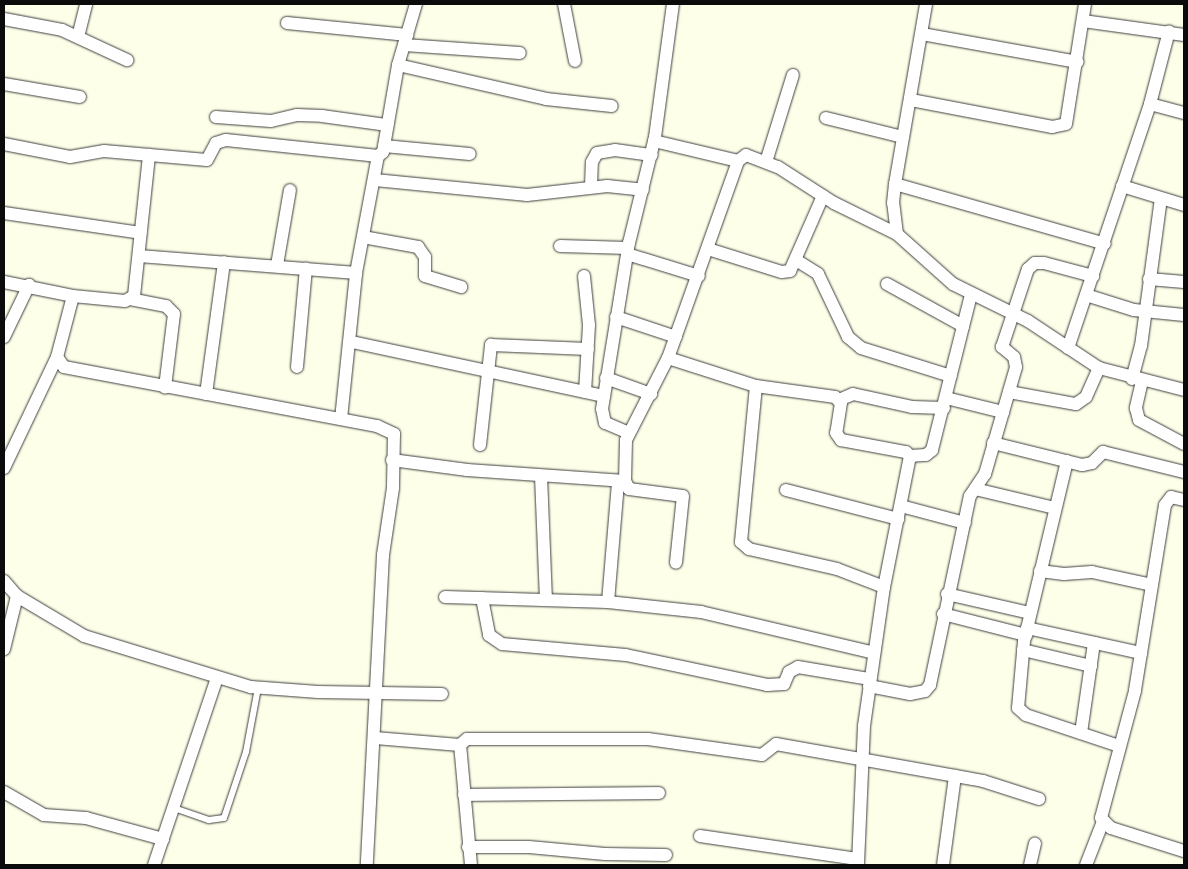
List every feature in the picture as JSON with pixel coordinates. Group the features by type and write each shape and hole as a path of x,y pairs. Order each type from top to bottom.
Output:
{"street":[{"path":"78,38 86,4"},
{"path":"342,419 352,342 356,273 398,65 416,4"},
{"path":"564,4 575,61"},
{"path":"630,433 605,423 604,396 628,251 652,155 673,4"},
{"path":"897,234 894,220 895,184 911,100 926,4"},
{"path":"911,100 1059,127 1069,118 1085,4"},
{"path":"4,19 49,26 127,60"},
{"path":"1083,21 1169,31 1184,35"},
{"path":"287,23 406,40 520,53"},
{"path":"1068,348 1105,244 1122,186 1150,104 1169,31"},
{"path":"922,34 1077,62"},
{"path":"398,65 546,99 612,106"},
{"path":"766,162 792,75"},
{"path":"4,84 80,97"},
{"path":"1150,104 1184,113"},
{"path":"216,117 271,121 297,115 322,116 387,125"},
{"path":"826,118 903,137"},
{"path":"4,144 80,158 92,151 207,160 216,143 226,140 381,151 470,154"},
{"path":"654,141 738,161"},
{"path":"591,187 592,162 597,153 615,150 652,155"},
{"path":"130,300 139,256 150,155"},
{"path":"608,602 622,482 630,433 668,358 699,276 738,161 746,155 766,162 823,196 897,234 939,273 971,295 1012,314 1100,368 1137,380 1184,390"},
{"path":"374,180 527,195 591,187 643,190"},
{"path":"895,184 1105,244"},
{"path":"1122,186 1161,200 1184,205"},
{"path":"277,265 290,190"},
{"path":"708,249 782,272 790,271 823,196"},
{"path":"1161,200 1145,312 1137,380 1136,408 1139,420 1184,444"},
{"path":"4,213 141,233"},
{"path":"363,236 418,246 425,257 425,276 461,287"},
{"path":"560,246 628,251 699,276"},
{"path":"139,256 277,265 356,273"},
{"path":"796,260 818,274 848,337 861,348 951,376"},
{"path":"206,394 224,262"},
{"path":"482,598 489,635 502,644 626,655 767,685 784,684 789,672 798,668 870,683 910,694 925,691 965,523 975,488 986,474 993,443 1009,392 1016,360 1002,346 1028,269 1035,263 1093,276"},
{"path":"297,367 306,268"},
{"path":"584,276 588,349 585,392"},
{"path":"1149,279 1184,282"},
{"path":"4,282 29,285 74,296 130,300 166,306 174,314 165,387"},
{"path":"887,284 963,326"},
{"path":"4,336 29,285"},
{"path":"839,400 836,433 841,440 906,452 910,456 926,455 932,450 971,295"},
{"path":"1086,295 1145,312 1184,315"},
{"path":"4,468 57,357 74,296"},
{"path":"616,317 676,337"},
{"path":"352,342 604,396"},
{"path":"480,445 488,371 494,343 588,349"},
{"path":"57,357 64,367 342,419 386,428 394,434 376,692 367,865"},
{"path":"668,358 756,386 839,400 853,394 912,407 945,403 1003,412"},
{"path":"1009,392 1076,404 1086,397 1100,368"},
{"path":"606,378 651,394"},
{"path":"756,386 741,542 749,549 837,569 884,587"},
{"path":"993,443 1087,465 1108,452 1184,472"},
{"path":"700,836 858,862 863,761 870,683 884,587 910,456"},
{"path":"392,460 541,476 622,482 629,489 684,496 676,563"},
{"path":"1067,461 1026,631 1020,712 1119,746"},
{"path":"541,476 546,600"},
{"path":"975,488 1055,508"},
{"path":"786,490 965,523"},
{"path":"1086,865 1102,824 1101,812 1141,653 1167,499 1184,500"},
{"path":"1040,571 1064,574 1086,571 1152,585"},
{"path":"4,581 17,596 84,636 217,678 258,688 442,694"},
{"path":"948,594 1030,613"},
{"path":"4,649 17,596"},
{"path":"445,597 608,602 701,612 874,653"},
{"path":"943,614 1141,653"},
{"path":"1081,733 1094,643"},
{"path":"1024,650 1091,666"},
{"path":"154,865 217,678"},
{"path":"375,738 460,745 467,739 648,739 762,755 776,744 955,776 1039,799"},
{"path":"460,745 471,865"},
{"path":"944,865 955,776"},
{"path":"4,792 44,815 86,818 163,839"},
{"path":"464,795 659,793"},
{"path":"1102,824 1184,851"},
{"path":"1030,865 1036,844"},
{"path":"468,848 529,847 605,854 666,855"}],"lane":[{"path":"174,808 209,820 224,818 246,752 258,688"}]}
